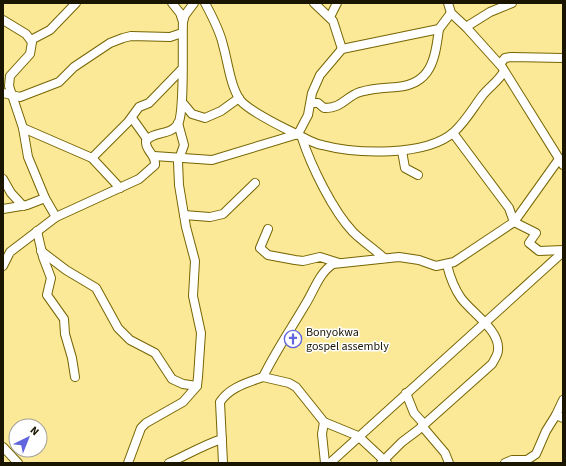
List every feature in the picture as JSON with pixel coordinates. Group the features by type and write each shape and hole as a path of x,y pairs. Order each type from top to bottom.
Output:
{"street":[{"path":"31,40 50,30 76,3"},
{"path":"128,463 141,428 179,405 196,386 201,333 193,296 195,260 184,215 179,185 179,157 184,145 178,123 182,102 182,22 180,13 172,3"},
{"path":"182,22 185,15 194,3"},
{"path":"205,3 223,43 230,73 240,98 247,107 300,136 322,146 368,151 402,151 422,147 453,133 473,111 502,68 506,58 563,58"},
{"path":"314,3 330,17 336,27 342,49"},
{"path":"330,17 337,3"},
{"path":"263,377 274,354 309,299 321,276 333,264 384,258 409,257 436,266 447,265 454,262 468,251 514,222 561,162 502,68 466,27 451,13 448,3"},
{"path":"466,27 490,12 512,3"},
{"path":"310,103 318,103 324,108 334,107 340,105 354,94 363,91 416,83 425,75 432,64 439,29 451,13"},
{"path":"3,20 26,34 31,40 30,54 10,76 9,86 23,128 28,157 45,198 56,217"},
{"path":"384,258 353,232 342,217 319,177 300,136 308,115 312,93 320,75 342,49 439,29"},
{"path":"3,93 12,96 26,95 59,82 74,67 110,43 122,38 131,36 170,37 182,33"},
{"path":"92,158 132,118 139,107 149,102 182,69"},
{"path":"182,102 192,114 205,118 221,111 240,98"},
{"path":"132,118 147,139"},
{"path":"147,139 170,131 178,123"},
{"path":"23,128 92,158 120,188"},
{"path":"453,133 509,208 514,222 536,233 529,243 534,248 545,251 563,251"},
{"path":"154,156 212,160 300,136"},
{"path":"3,264 6,250 37,231 56,217 139,179 151,170 155,165 154,156 145,145 147,139"},
{"path":"402,151 405,168 418,175"},
{"path":"3,179 11,193 23,206"},
{"path":"184,215 210,217 223,214 256,183"},
{"path":"3,209 23,206 45,198"},
{"path":"268,229 260,248 268,255 300,261 320,257 340,263"},
{"path":"37,231 41,251 51,278 47,295 64,319 65,334 72,358 75,376"},
{"path":"41,251 66,270 96,288 102,296 107,310 118,328 130,340 155,352 172,379 183,384 196,386"},
{"path":"330,463 358,436 485,324 563,251"},
{"path":"223,463 220,402 225,394 240,385 263,377 296,386 324,422 358,436 384,462 402,442 492,364 498,351 497,341 485,324 460,297 451,280 447,265"},
{"path":"406,393 414,412 445,453 449,463"},
{"path":"505,463 512,460 527,460 536,454 559,416 563,400"},
{"path":"324,422 322,434 324,463"},
{"path":"169,463 195,452 209,443 222,439"},
{"path":"3,447 18,463"}],"place":[{"name":"Bonyokwa gospel assembly","path":"293,339"}]}
